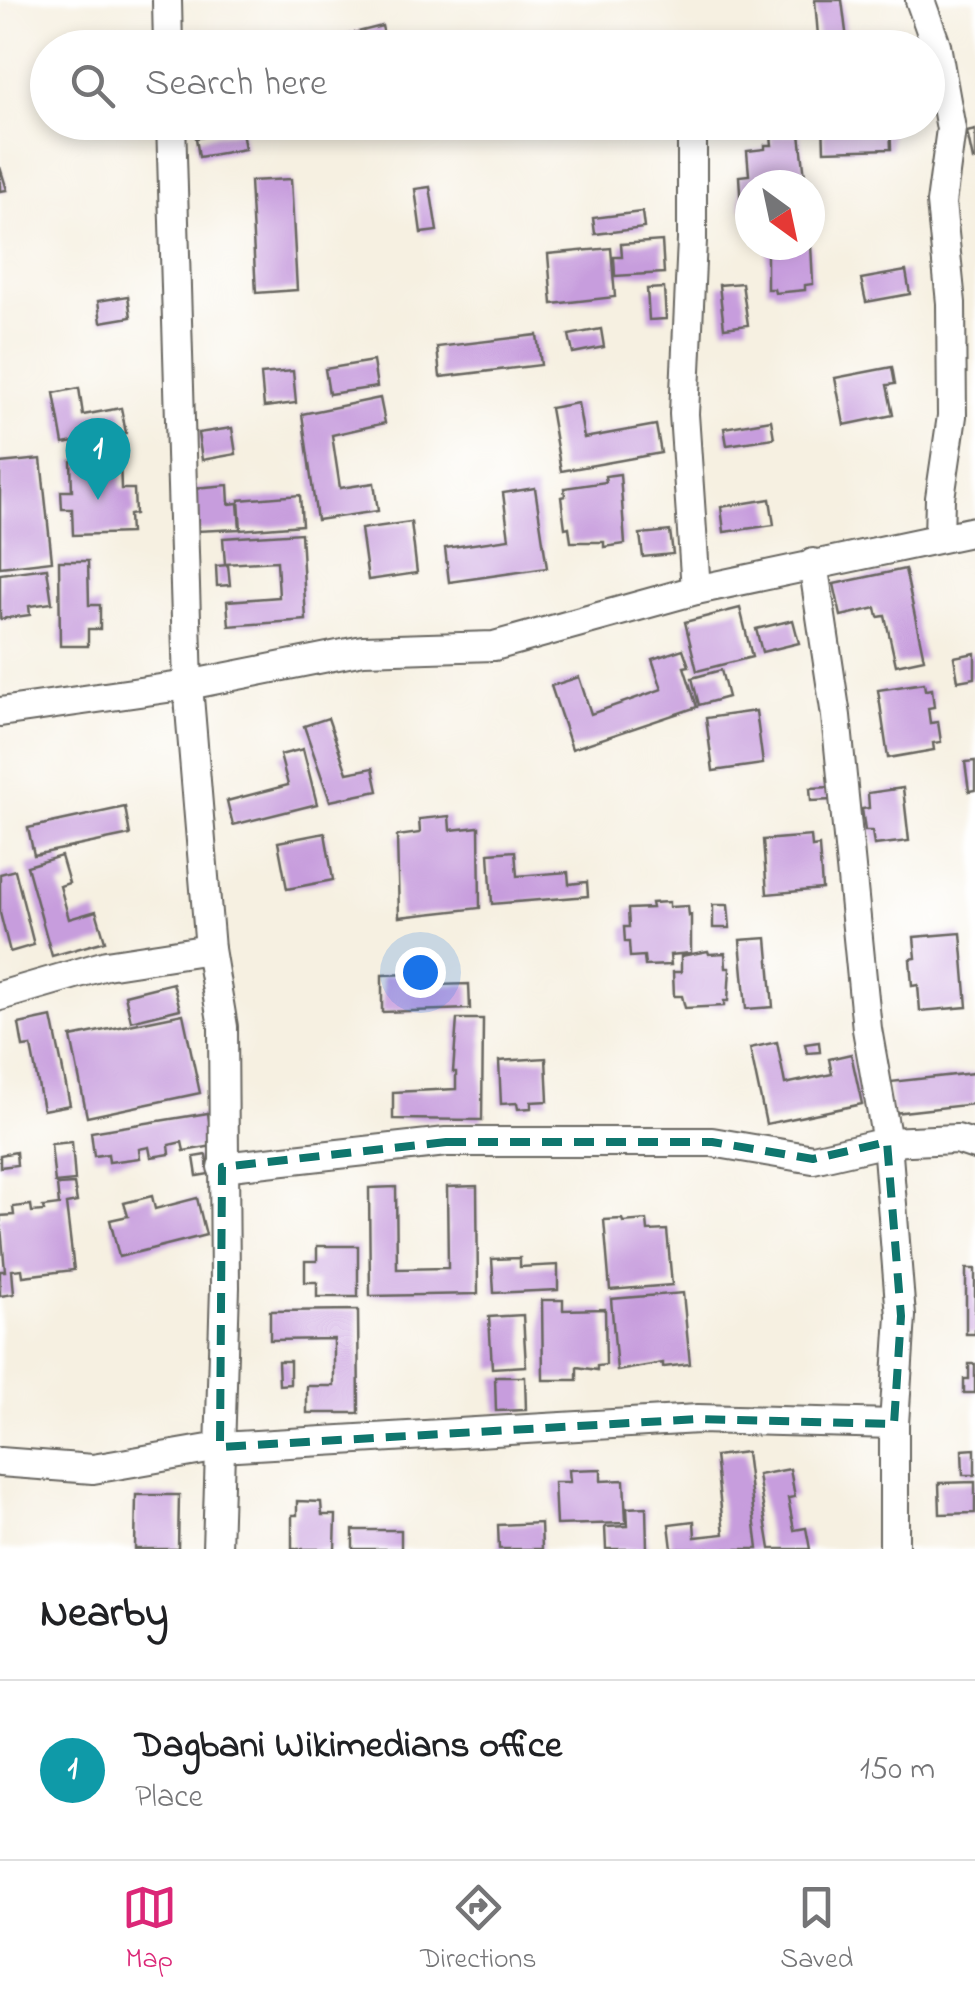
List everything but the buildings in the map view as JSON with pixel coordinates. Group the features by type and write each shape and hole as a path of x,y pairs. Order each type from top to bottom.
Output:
{"street":[{"path":"167,0 168,30"},
{"path":"920,0 931,30"},
{"path":"938,538 952,416 951,303 941,203 951,129 945,95"},
{"path":"171,140 188,686 210,948 223,1027 225,1288 217,1549"},
{"path":"692,140 684,414 696,590"},
{"path":"0,712 188,686 363,650 494,646 696,590 975,531"},
{"path":"813,563 836,716 867,1029 887,1142 901,1316 894,1424 894,1549"},
{"path":"0,996 106,965 210,948"},
{"path":"222,1167 446,1142 712,1142 813,1160 887,1142 957,1139 975,1146"},
{"path":"0,1462 94,1469 220,1448 698,1419 894,1424"}],"highlighted area":[{"path":"446,1142 712,1142 813,1159 887,1142 901,1316 894,1424 698,1419 220,1447 222,1167"}],"place":[{"name":"Dagbani Wikimedians office","path":"98,500"}]}
